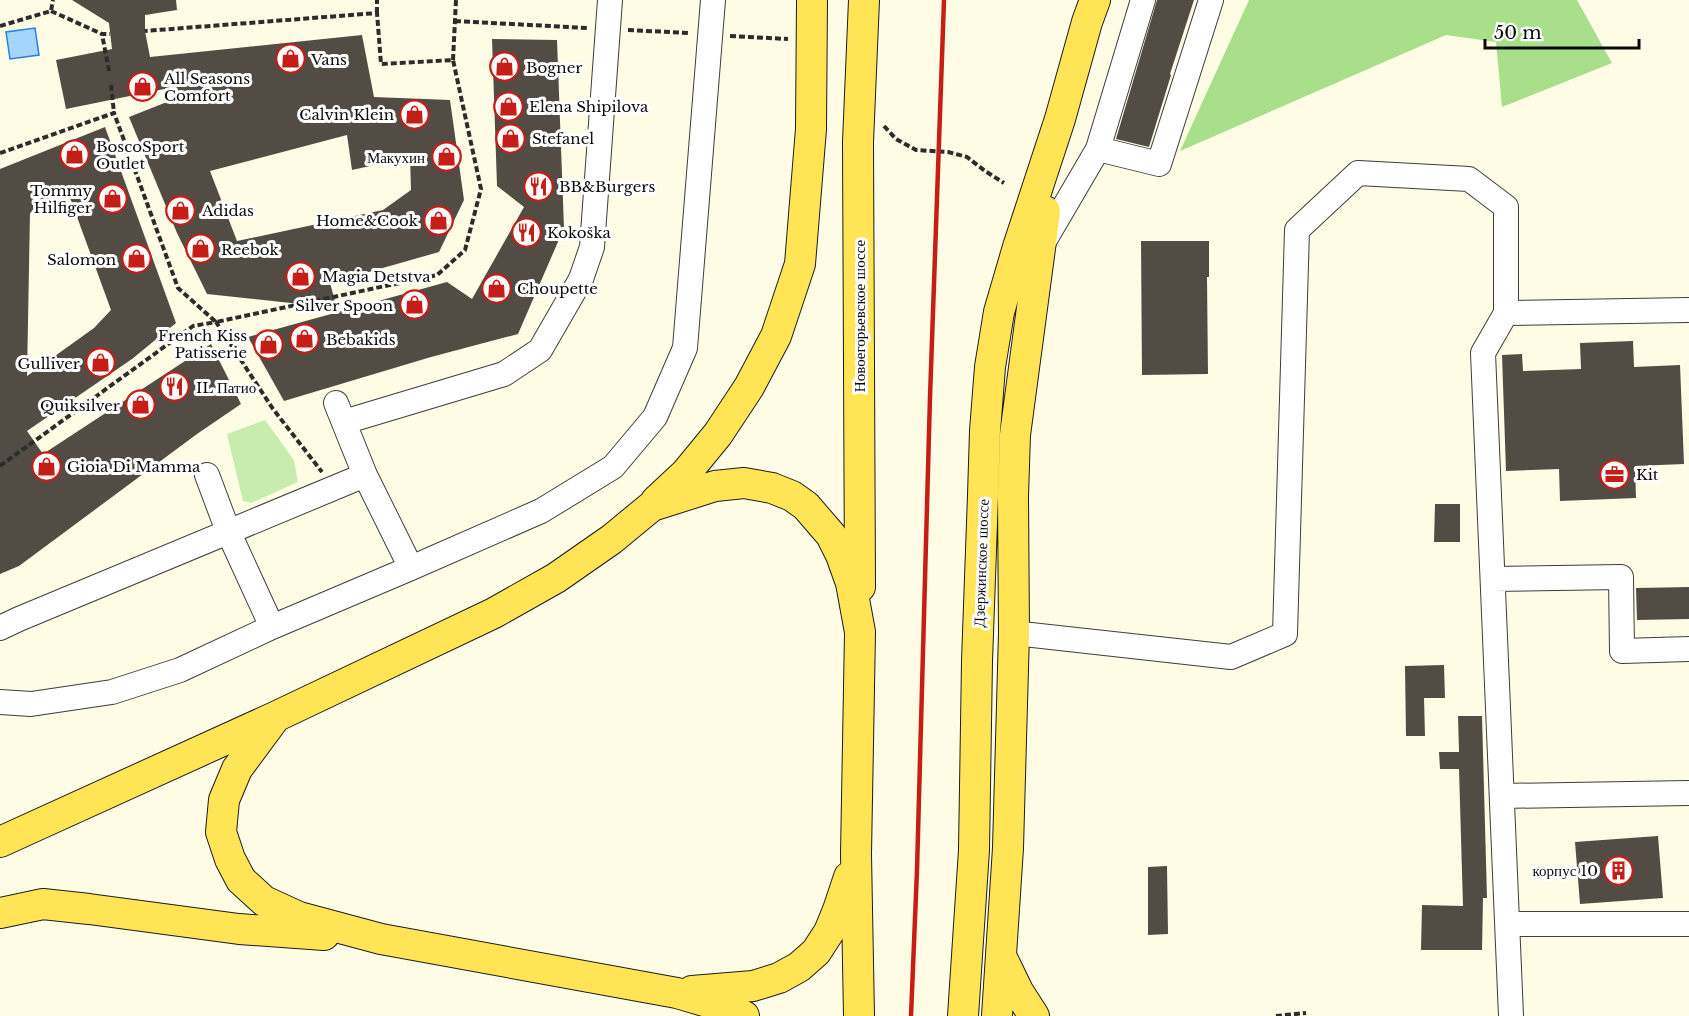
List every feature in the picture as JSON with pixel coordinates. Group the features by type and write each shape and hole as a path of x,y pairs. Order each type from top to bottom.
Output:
{"main road":[{"path":"0,843 275,717 494,613 527,595 612,539 652,506 693,465 718,434 749,387 776,336 800,264 811,129 812,0"},
{"name":"Новоегорьевское шоссе","path":"860,632 858,142 864,0"},
{"name":"Дзержинское шоссе","path":"963,1016 974,850 977,661 985,431 990,367 999,312 1095,0"},
{"name":"Дзержинское шоссе","path":"997,1016 1008,848 1014,633 1015,435 1039,250 1060,119"},
{"path":"983,495 988,484 996,478 1003,479 1009,484 1013,495"},
{"path":"652,506 715,486 744,483 772,488 792,495 806,506 831,535 841,555 851,583 860,632 856,854 859,1016"},
{"path":"275,717 237,769 224,800 221,832 230,859 242,880 264,900 299,917 381,939 677,993 721,1006 744,1016"},
{"path":"677,993 753,986 779,978 799,967 816,952 829,932 856,854"},
{"path":"0,913 43,904 239,929 381,939"},
{"path":"1001,956 1018,992 1034,1016"}],"lane":[{"path":"411,568 365,475 340,412 504,374 540,350 581,279 592,247 610,0"},
{"path":"0,702 31,705 112,692 180,669 541,511 613,467 655,417 685,348 713,0"},
{"path":"1039,250 1098,149 1143,0"},
{"path":"1098,149 1159,164 1211,0"},
{"path":"1014,633 1231,657 1285,634 1297,230 1358,173 1469,179 1506,207 1506,313 1483,353 1511,1016"},
{"path":"1506,313 1689,310"},
{"path":"207,475 228,531 272,627"},
{"path":"0,628 365,475"},
{"path":"1493,579 1621,577 1622,651 1689,650"},
{"path":"1502,796 1689,793"},
{"path":"1508,924 1689,924"}],"path":[{"path":"51,11 52,0"},
{"path":"377,0 376,13 381,63 453,60"},
{"path":"0,466 193,326 437,275 465,250 482,189 453,60 456,0"},
{"path":"0,26 51,11 102,34 110,34"},
{"path":"145,31 376,13"},
{"path":"455,21 582,27"},
{"path":"102,34 109,71"},
{"path":"111,85 114,113 178,288 216,322 273,409 324,475"},
{"path":"0,153 114,113"},
{"path":"883,125 896,140 915,150 948,152 967,157 1004,183"},
{"path":"1276,1016 1306,1013"}],"green space":[{"path":"1249,0 1577,0 1612,63 1502,107 1496,42 1446,35 1180,151"},
{"path":"265,420 294,460 298,482 251,503 243,501 227,434"}],"water":[{"path":"35,28 39,55 10,59 6,32"}],"building":[{"path":"72,0 176,0 177,10 145,15 145,31 150,57 362,35 374,97 450,100 464,200 439,252 330,283 337,308 207,294 177,233 129,117 177,98 174,87 66,109 56,60 112,49 109,23","holes":["347,135 352,170 410,157 411,190 383,210 237,241 210,171"]},
{"path":"1157,0 1194,0 1149,147 1116,139"},
{"path":"492,39 557,40 564,228 518,334 431,357 284,401 248,337 447,282 472,299 524,207 497,186"},
{"path":"105,127 176,323 132,359 27,431 43,454 211,344 241,404 19,566 0,574 0,169","holes":["69,195 111,310 94,328 27,376 30,213"]},
{"path":"1141,241 1209,241 1208,374 1142,375"},
{"path":"1633,341 1634,367 1680,365 1684,464 1635,466 1636,498 1560,501 1559,469 1506,471 1502,355 1522,354 1523,371 1581,369 1580,343"},
{"path":"1435,504 1460,504 1460,542 1434,542"},
{"path":"1689,587 1689,619 1637,620 1636,588"},
{"path":"1444,665 1445,698 1424,698 1425,736 1406,736 1405,666"},
{"path":"1458,716 1482,716 1487,898 1483,898 1482,950 1421,950 1422,905 1463,906 1459,769 1440,769 1439,752 1459,752"},
{"name":"корпус 10","path":"1658,836 1663,898 1580,904 1575,842"},
{"path":"1167,866 1168,934 1148,935 1148,867"}],"railway":[{"path":"911,1016 944,0"}],"place":[{"name":"Vans","path":"290,59"},
{"name":"Bogner","path":"505,67"},
{"name":"All Seasons Comfort","path":"143,87"},
{"name":"Elena Shipilova","path":"508,106"},
{"name":"Calvin Klein","path":"415,114"},
{"name":"Stefanel","path":"511,138"},
{"name":"BoscoSport Outlet","path":"75,155"},
{"name":"Макухин","path":"446,157"},
{"name":"BB&Burgers","path":"538,186"},
{"name":"Tommy Hilfiger","path":"113,199"},
{"name":"Adidas","path":"181,210"},
{"name":"Home&Cook","path":"439,220"},
{"name":"Kokoška","path":"526,232"},
{"name":"Reebok","path":"200,249"},
{"name":"Salomon","path":"137,259"},
{"name":"Magia Detstva","path":"301,276"},
{"name":"Choupette","path":"496,288"},
{"name":"Silver Spoon","path":"414,305"},
{"name":"Bebakids","path":"305,339"},
{"name":"French Kiss Patisserie","path":"268,344"},
{"name":"Gulliver","path":"101,363"},
{"name":"IL Патио","path":"175,387"},
{"name":"Quiksilver","path":"141,405"},
{"name":"Gioia Di Mamma","path":"46,466"},
{"name":"Kit","path":"1615,474"},
{"name":"корпус 10","path":"1619,870"}]}
